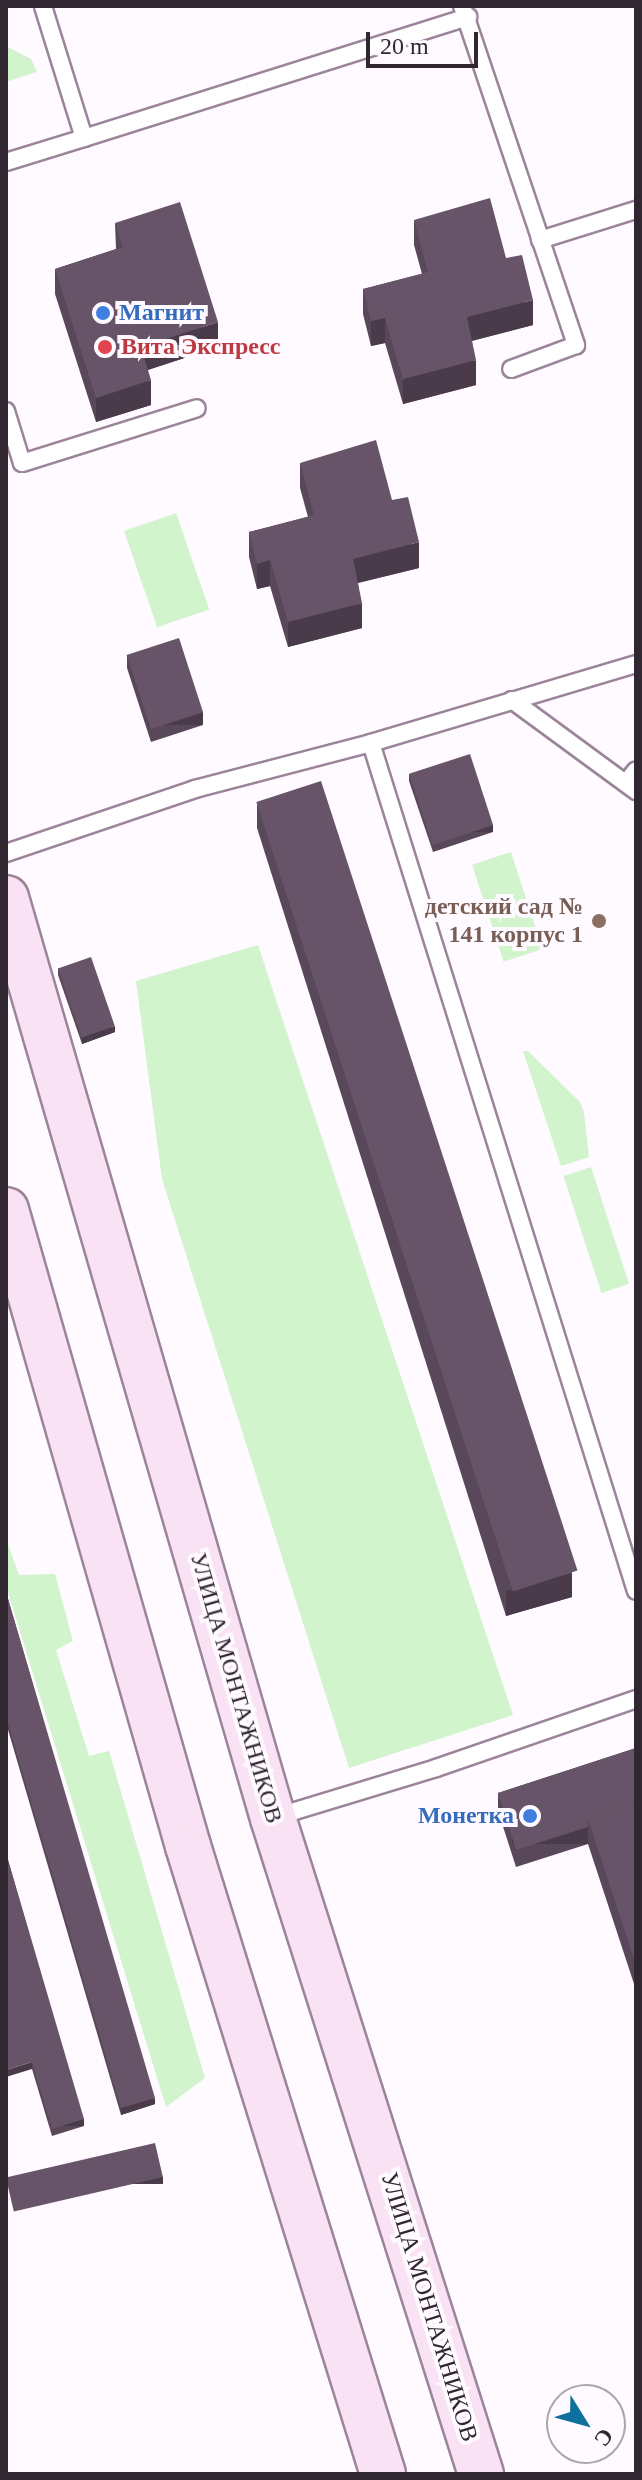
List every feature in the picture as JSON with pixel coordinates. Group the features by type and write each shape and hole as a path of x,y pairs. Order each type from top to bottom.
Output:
{"main road":[{"name":"УЛИЦА МОНТАЖНИКОВ","path":"6,898 273,1818 481,2474"},
{"path":"6,1210 188,1846 383,2474"}],"lane":[{"path":"43,6 84,138"},
{"path":"6,162 465,11 576,345 511,369"},
{"path":"540,240 636,210"},
{"path":"6,411 22,463 197,408"},
{"path":"6,853 195,789 371,743 636,664"},
{"path":"512,700 633,781"},
{"path":"371,743 636,1591"},
{"path":"273,1818 436,1768 636,1699"}],"green space":[{"path":"6,46 31,59 37,72 6,82"},
{"path":"176,513 209,609 157,627 124,531"},
{"path":"511,852 543,949 504,962 472,865"},
{"path":"258,945 513,1715 349,1768 162,1179 136,981"},
{"path":"523,1051 528,1051 580,1102 589,1157 561,1166"},
{"path":"591,1167 629,1284 601,1293 563,1176"},
{"path":"6,1538 19,1575 55,1574 73,1641 56,1650 89,1756 109,1751 205,2078 166,2107 6,1586"}],"building":[{"path":"490,198 506,258 522,255 533,300 467,317 476,360 403,379 385,318 371,321 363,289 428,272 414,220"},
{"path":"180,202 218,322 141,347 151,380 96,398 55,269 123,247 115,223"},
{"path":"376,440 392,500 408,497 419,542 353,559 362,603 288,622 270,560 257,564 249,532 314,515 300,463"},
{"path":"179,638 203,712 151,729 127,655"},
{"path":"470,754 493,825 432,845 409,774"},
{"path":"321,781 577,1570 513,1591 256,802"},
{"path":"91,957 115,1026 82,1037 58,968"},
{"path":"6,1592 155,2098 121,2108 6,1716"},
{"path":"636,1748 636,1803 588,1819 588,1827 516,1850 498,1793"},
{"path":"636,1803 636,1965 588,1819"},
{"path":"6,1853 84,2119 52,2129 32,2062 6,2070"},
{"path":"155,2143 163,2177 14,2212 6,2177"}],"place":[{"name":"Магнит","path":"103,313"},
{"name":"Вита Экспресс","path":"105,347"},
{"name":"детский сад № 141 корпус 1","path":"599,921"},
{"name":"Монетка","path":"530,1816"}]}
